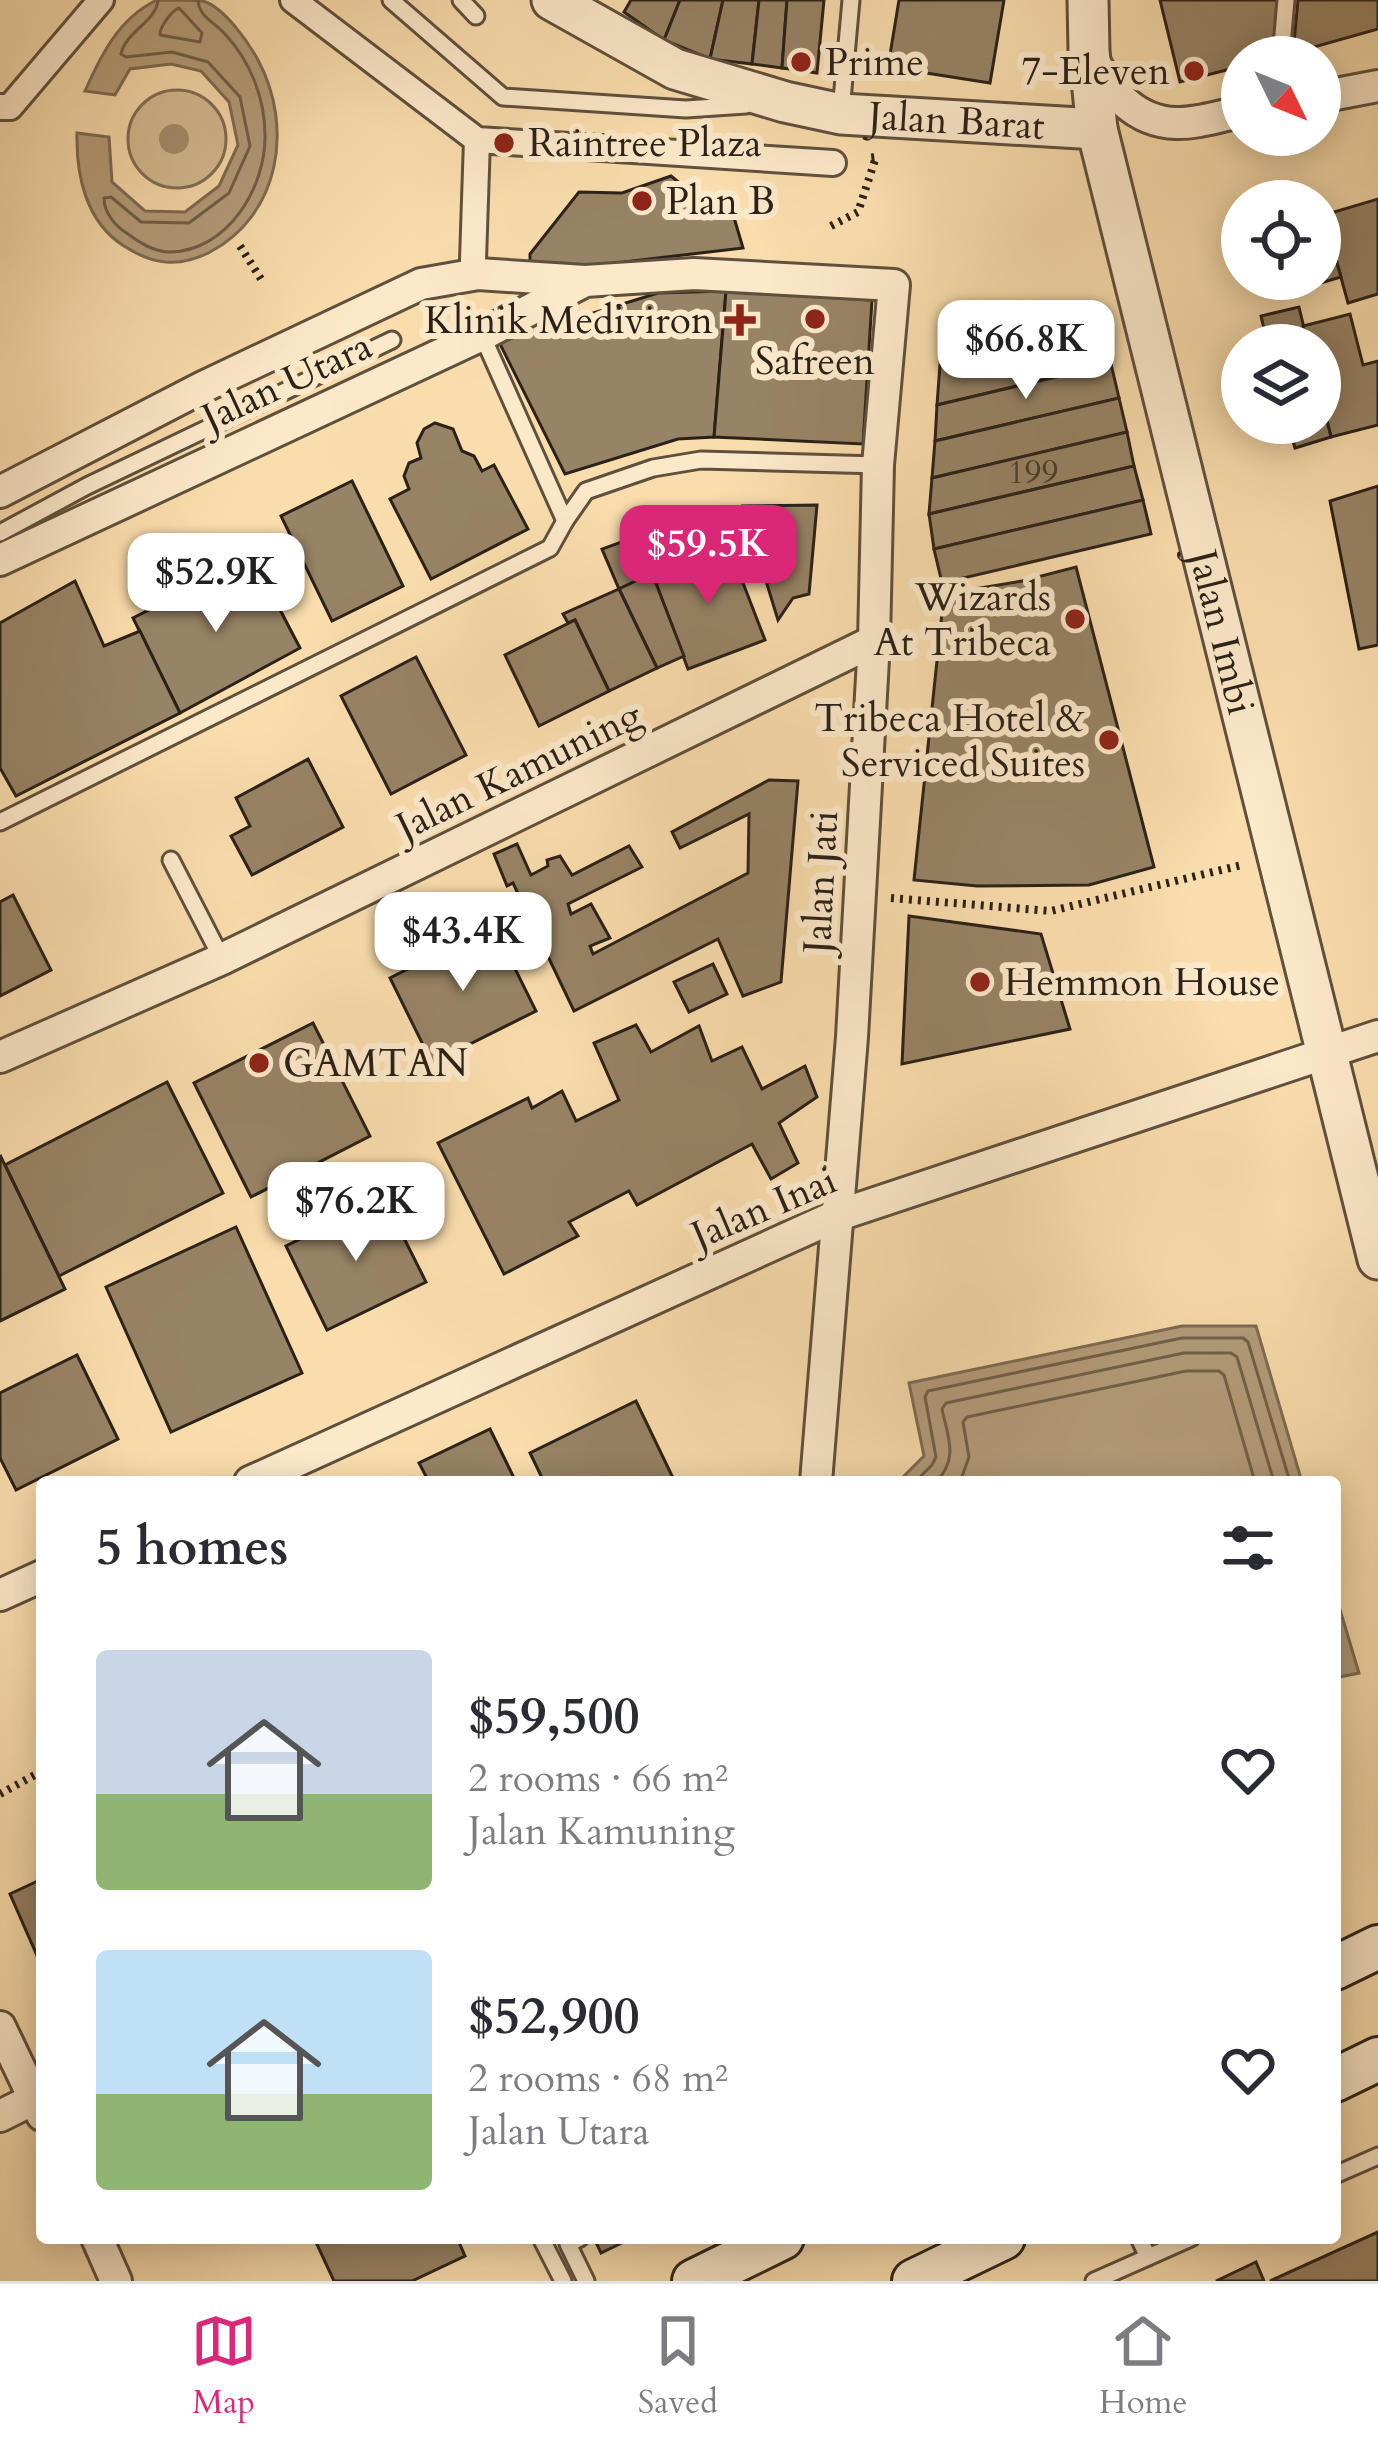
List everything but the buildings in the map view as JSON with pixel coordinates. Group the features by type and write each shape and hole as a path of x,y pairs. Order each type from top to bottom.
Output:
{"main road":[{"path":"1341,1965 1378,1947"},
{"path":"1341,2077 1378,2060"},
{"path":"694,2281 770,2244"},
{"path":"914,2281 962,2265 994,2244"}],"street":[{"path":"0,107 10,107 101,0"},
{"path":"293,0 477,140 833,164"},
{"name":"Jalan Barat","path":"552,0 675,69 785,102 841,114 1097,129"},
{"name":"Jalan Imbi","path":"1088,0 1097,129 1376,1245"},
{"path":"1089,50 1103,80 1124,104 1151,118 1178,124 1221,116"},
{"path":"1341,93 1378,86"},
{"path":"472,260 477,140"},
{"path":"0,492 203,387 421,284 478,274 585,281"},
{"name":"Jalan Utara","path":"0,560 482,335 585,281 694,274 894,285"},
{"name":"Jalan Jati","path":"816,1476 852,1036 874,641 878,465 894,285"},
{"name":"Jalan Kamuning","path":"0,1057 221,959 874,641"},
{"name":"Jalan Inai","path":"263,1476 836,1216 1378,1036"},
{"path":"0,1595 36,1579"},
{"path":"0,2026 36,2095"},
{"path":"0,2116 36,2104"},
{"path":"100,2244 116,2281"}],"lane":[{"path":"391,0 503,97 686,109 785,102"},
{"path":"461,0 476,16"},
{"path":"841,114 851,0"},
{"path":"1283,36 1286,0"},
{"path":"482,335 565,520"},
{"path":"0,533 87,486 392,340"},
{"path":"0,822 550,548 586,491 653,468 701,460 878,465"},
{"path":"171,860 221,959"},
{"path":"1341,2172 1378,2156"},
{"path":"544,2244 563,2281"},
{"path":"568,2244 586,2281"},
{"path":"1142,2244 1148,2257"},
{"path":"1094,2281 1178,2244"}],"path":[{"path":"831,226 857,212 875,158"},
{"path":"240,246 261,279"},
{"path":"859,895 1051,911 1249,863"},
{"path":"0,1794 36,1774"}],"shaded area":[{"path":"177,90 212,104 226,139 212,174 177,188 142,174 128,139 142,104"}],"water":[{"path":"157,0 203,1 227,18 258,60 276,113 274,167 252,216 210,252 177,262 135,252 100,224 81,181 77,149 77,133 109,137 112,182 145,211 185,212 219,186 238,145 229,102 201,71 171,64 130,69 115,95 85,91 122,27"},
{"path":"1182,1326 1256,1326 1300,1476 904,1476 924,1456 909,1383"},
{"path":"1341,1613 1359,1673 1341,1677"}],"place":[{"name":"Prime","path":"801,62"},
{"name":"7-Eleven","path":"1194,71"},
{"name":"Raintree Plaza","path":"504,143"},
{"name":"Plan B","path":"642,201"},
{"name":"Safreen","path":"815,319"},
{"name":"Klinik Mediviron","path":"740,320"},
{"name":"Wizards At Tribeca","path":"1075,619"},
{"name":"Tribeca Hotel & Serviced Suites","path":"1109,740"},
{"name":"Hemmon House","path":"980,982"},
{"name":"GAMTAN","path":"259,1063"}]}
